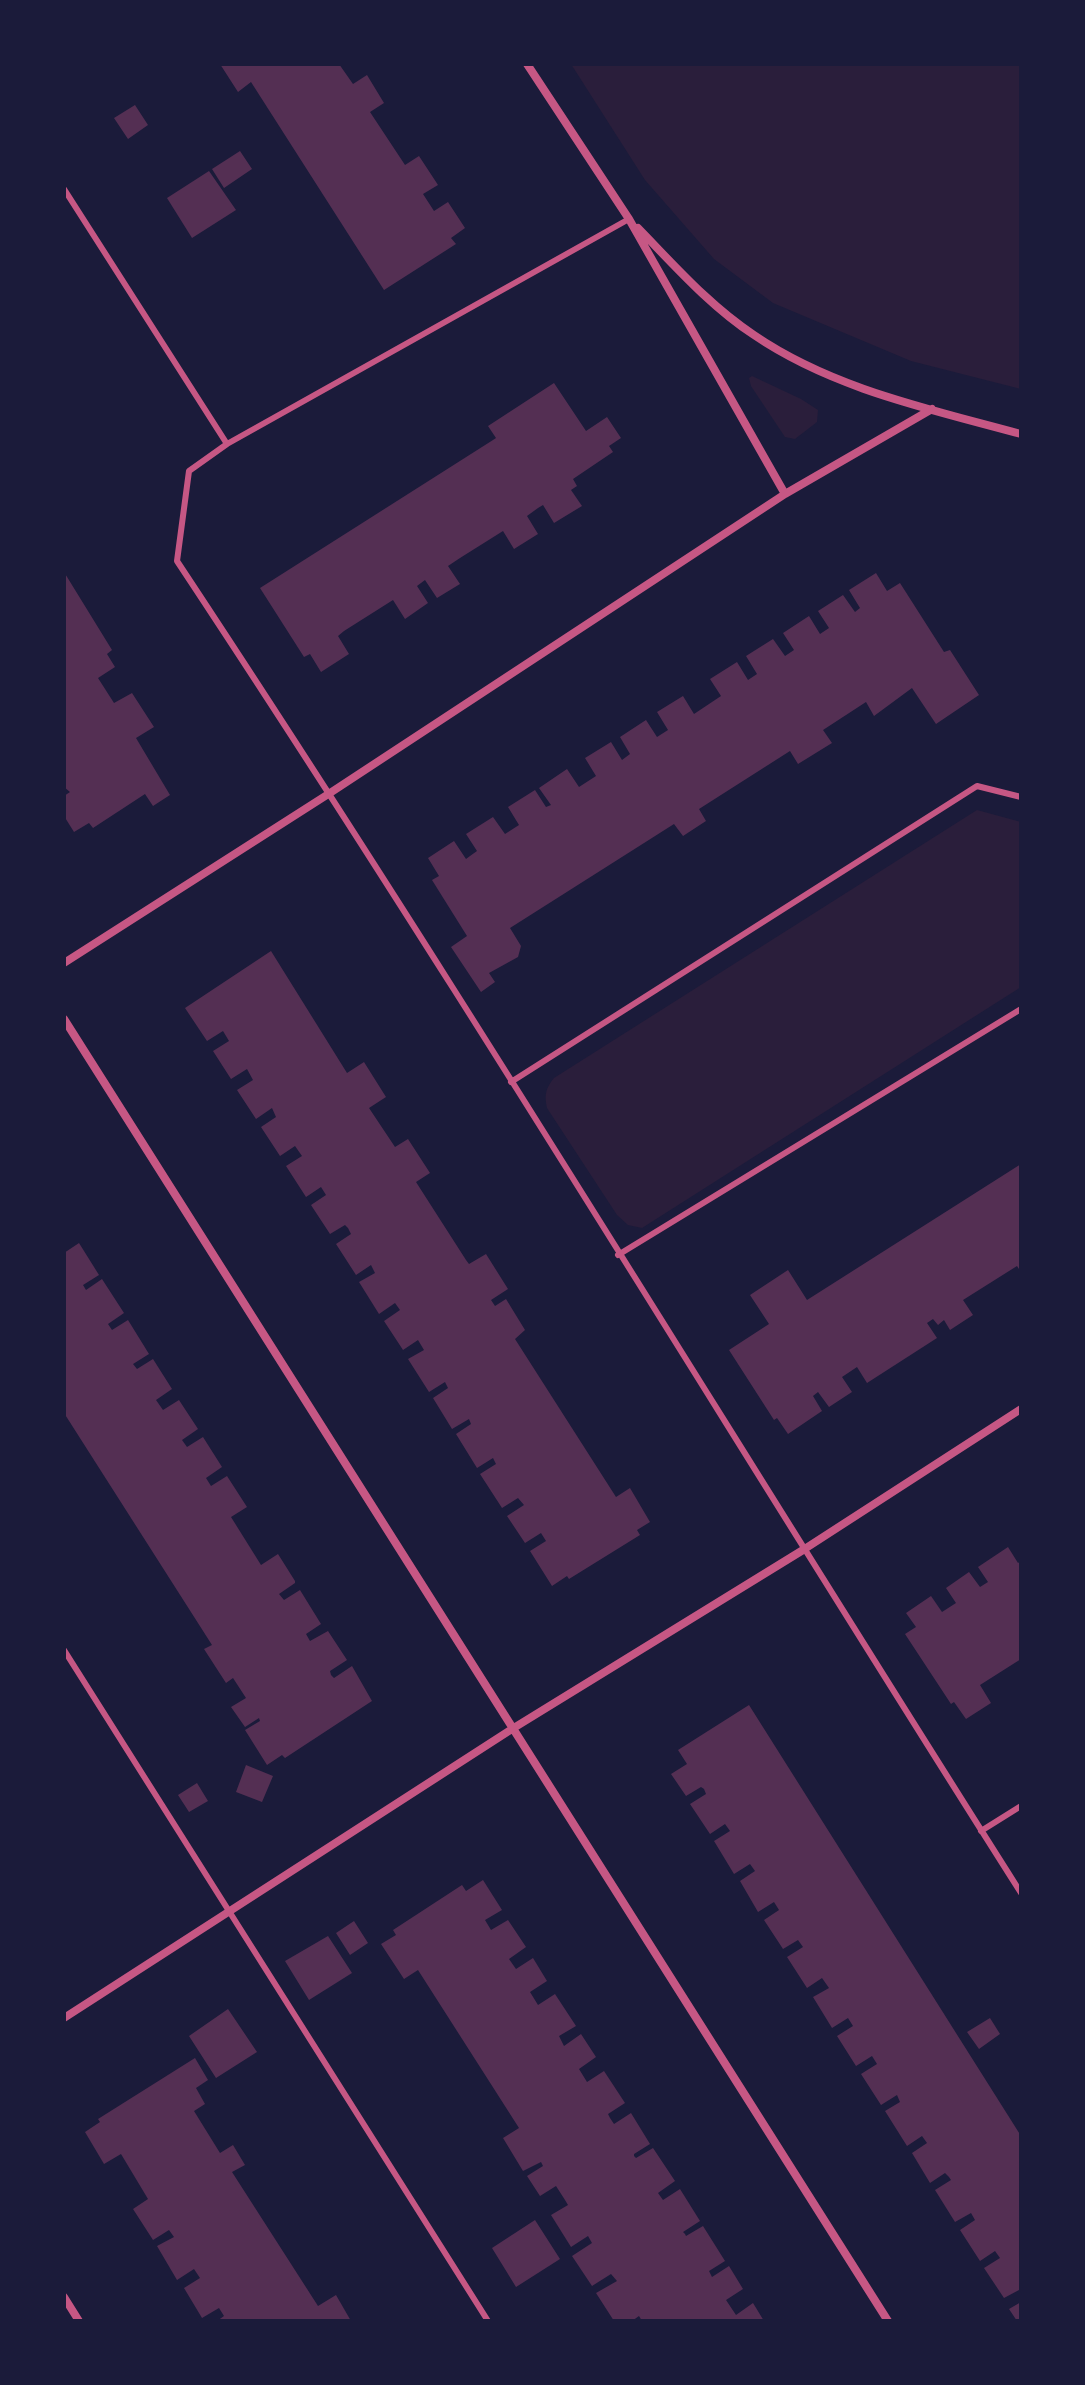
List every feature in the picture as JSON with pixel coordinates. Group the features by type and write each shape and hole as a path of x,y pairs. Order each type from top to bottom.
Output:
{"street":[{"path":"527,64 629,219 785,494"},
{"path":"629,219 710,302 755,336 813,369 879,395 1021,434"},
{"path":"64,963 330,793 785,494 932,409"},
{"path":"64,1019 888,2321"},
{"path":"64,2018 512,1729 803,1550 1021,1409"},
{"path":"64,2297 79,2321"}],"lane":[{"path":"64,189 227,444"},
{"path":"629,219 227,444 189,471 177,561 330,793 1021,1893"},
{"path":"511,1082 977,786 1021,797"},
{"path":"618,1255 1021,1009"},
{"path":"64,1650 488,2321"},
{"path":"981,1831 1021,1806"}],"shaded area":[{"path":"571,64 1021,64 1021,389 911,361 773,303 714,259 645,180"},
{"path":"752,376 818,410 817,422 795,439 785,437 751,386 749,378"},
{"path":"977,810 1021,822 1021,987 642,1228 628,1225 617,1215 547,1108 546,1092 554,1078"}],"building":[{"path":"220,64 339,64 353,84 367,75 384,103 370,112 405,165 419,156 438,185 423,194 434,211 448,202 465,228 451,238 456,244 384,290 251,82 238,92"},
{"path":"135,105 148,125 128,139 114,118"},
{"path":"240,151 252,169 224,188 212,169"},
{"path":"209,171 236,210 192,238 167,198"},
{"path":"554,383 586,431 607,417 621,438 609,446 613,452 573,479 577,486 571,490 582,506 554,523 543,505 527,516 538,534 514,549 503,531 460,558 448,566 460,584 437,598 425,580 417,586 428,603 405,619 393,600 344,631 338,636 349,654 321,672 310,654 304,657 260,588 496,438 488,426"},
{"path":"64,572 112,650 107,654 115,667 98,678 114,703 132,693 154,727 136,738 170,795 153,806 145,794 93,828 89,823 74,832 64,816 64,796 70,792 64,787"},
{"path":"876,573 887,591 900,583 944,652 950,650 979,695 936,724 912,688 874,716 866,702 823,730 832,743 798,764 790,751 699,809 706,821 683,836 674,824 510,928 521,946 518,957 489,973 495,982 481,992 451,947 467,936 432,880 439,876 428,858 454,841 466,859 477,851 466,834 493,817 505,834 519,825 508,807 535,790 546,807 551,805 539,788 567,769 579,787 596,776 585,758 611,742 622,760 630,754 620,737 646,720 657,737 668,730 657,712 683,696 694,714 721,696 710,679 737,662 748,680 757,674 746,656 773,639 785,656 794,650 783,633 809,616 820,634 829,628 818,611 843,595 855,612 860,608 849,590"},
{"path":"271,951 347,1073 364,1062 386,1097 369,1108 395,1147 408,1139 430,1173 416,1182 466,1260 469,1264 486,1254 508,1289 491,1300 495,1306 506,1299 525,1330 515,1339 616,1497 630,1488 650,1522 637,1530 640,1535 569,1579 567,1576 552,1586 530,1551 546,1541 541,1533 525,1543 507,1516 524,1505 518,1498 502,1508 480,1474 496,1464 493,1458 477,1468 456,1434 471,1424 469,1419 452,1429 433,1398 448,1388 445,1382 429,1392 408,1359 424,1350 418,1340 403,1350 384,1321 400,1310 395,1303 379,1314 359,1282 375,1273 371,1265 356,1275 336,1244 351,1234 348,1228 345,1225 330,1234 311,1205 326,1195 321,1187 306,1197 286,1166 302,1156 295,1146 280,1156 261,1127 276,1117 272,1108 256,1119 237,1090 253,1080 247,1069 231,1079 213,1051 229,1041 223,1031 207,1041 185,1008"},
{"path":"1021,1164 1021,1272 1017,1266 963,1300 973,1315 950,1330 944,1320 938,1325 933,1319 927,1323 937,1338 867,1383 857,1367 842,1377 852,1392 829,1407 818,1392 813,1396 822,1411 788,1434 777,1418 774,1420 729,1350 769,1324 750,1295 788,1270 807,1300"},
{"path":"79,1243 99,1275 83,1285 86,1290 102,1279 124,1313 108,1324 112,1330 128,1320 149,1354 133,1364 137,1369 153,1359 172,1389 156,1400 163,1410 179,1400 198,1429 182,1440 187,1447 203,1437 222,1467 206,1478 211,1486 227,1476 247,1507 231,1517 261,1565 278,1554 295,1581 279,1594 284,1600 300,1590 321,1624 306,1634 310,1641 328,1631 347,1660 330,1671 331,1675 334,1678 352,1666 372,1701 285,1758 282,1755 267,1765 245,1730 260,1721 259,1718 245,1727 231,1707 246,1698 233,1678 226,1683 204,1649 212,1645 64,1413 64,1253"},
{"path":"1008,1547 1018,1563 1021,1561 1021,1659 980,1685 991,1703 966,1719 954,1702 951,1704 905,1634 916,1627 906,1613 931,1596 942,1612 956,1603 946,1588 969,1572 980,1587 988,1582 978,1567"},
{"path":"749,1705 1021,2136 1021,2293 1019,2290 1004,2298 984,2268 1000,2258 995,2251 980,2261 960,2230 975,2220 971,2213 955,2222 935,2190 951,2180 945,2173 930,2183 912,2153 927,2143 922,2136 907,2146 885,2111 900,2102 897,2095 881,2105 861,2074 877,2064 872,2056 856,2066 837,2036 853,2026 848,2018 832,2028 813,1997 829,1988 822,1978 807,1988 787,1957 803,1947 798,1940 783,1949 764,1920 779,1910 774,1902 758,1912 740,1881 755,1871 750,1864 734,1874 714,1841 730,1831 725,1824 710,1834 690,1804 706,1794 704,1789 701,1787 686,1796 671,1774 687,1764 678,1750"},
{"path":"246,1765 273,1776 262,1802 236,1792"},
{"path":"197,1783 208,1801 189,1812 178,1795"},
{"path":"483,1880 502,1910 485,1920 491,1930 508,1920 526,1947 509,1959 516,1969 533,1958 547,1981 530,1992 538,2005 555,1994 576,2026 559,2036 564,2046 581,2034 596,2057 579,2069 587,2082 604,2071 625,2103 608,2114 610,2118 614,2124 631,2113 650,2144 634,2156 636,2158 653,2148 675,2181 658,2193 663,2200 680,2189 700,2221 683,2232 686,2236 703,2226 725,2261 709,2271 712,2277 729,2266 743,2289 726,2300 736,2315 753,2303 764,2321 642,2321 639,2316 632,2321 614,2321 596,2293 617,2281 611,2274 592,2286 572,2256 592,2243 588,2236 571,2247 551,2215 568,2205 565,2200 556,2186 540,2196 527,2176 543,2166 541,2162 523,2171 503,2138 519,2128 418,1970 404,1979 381,1944 396,1935 393,1930 462,1885 466,1891"},
{"path":"354,1921 368,1943 350,1955 336,1933"},
{"path":"328,1936 352,1973 309,2000 285,1961"},
{"path":"228,2009 257,2052 216,2078 189,2036"},
{"path":"990,2018 1000,2034 979,2049 967,2032"},
{"path":"195,2058 208,2080 196,2088 205,2104 194,2111 220,2153 233,2145 245,2165 232,2172 318,2306 336,2295 351,2321 217,2321 224,2316 219,2308 202,2318 184,2288 200,2278 194,2269 177,2280 157,2246 174,2237 169,2230 153,2240 133,2209 148,2199 121,2154 104,2164 85,2132 100,2122 98,2119"},
{"path":"535,2220 560,2259 516,2287 492,2248"},
{"path":"1021,2302 1021,2321 1017,2321 1009,2309"}]}
